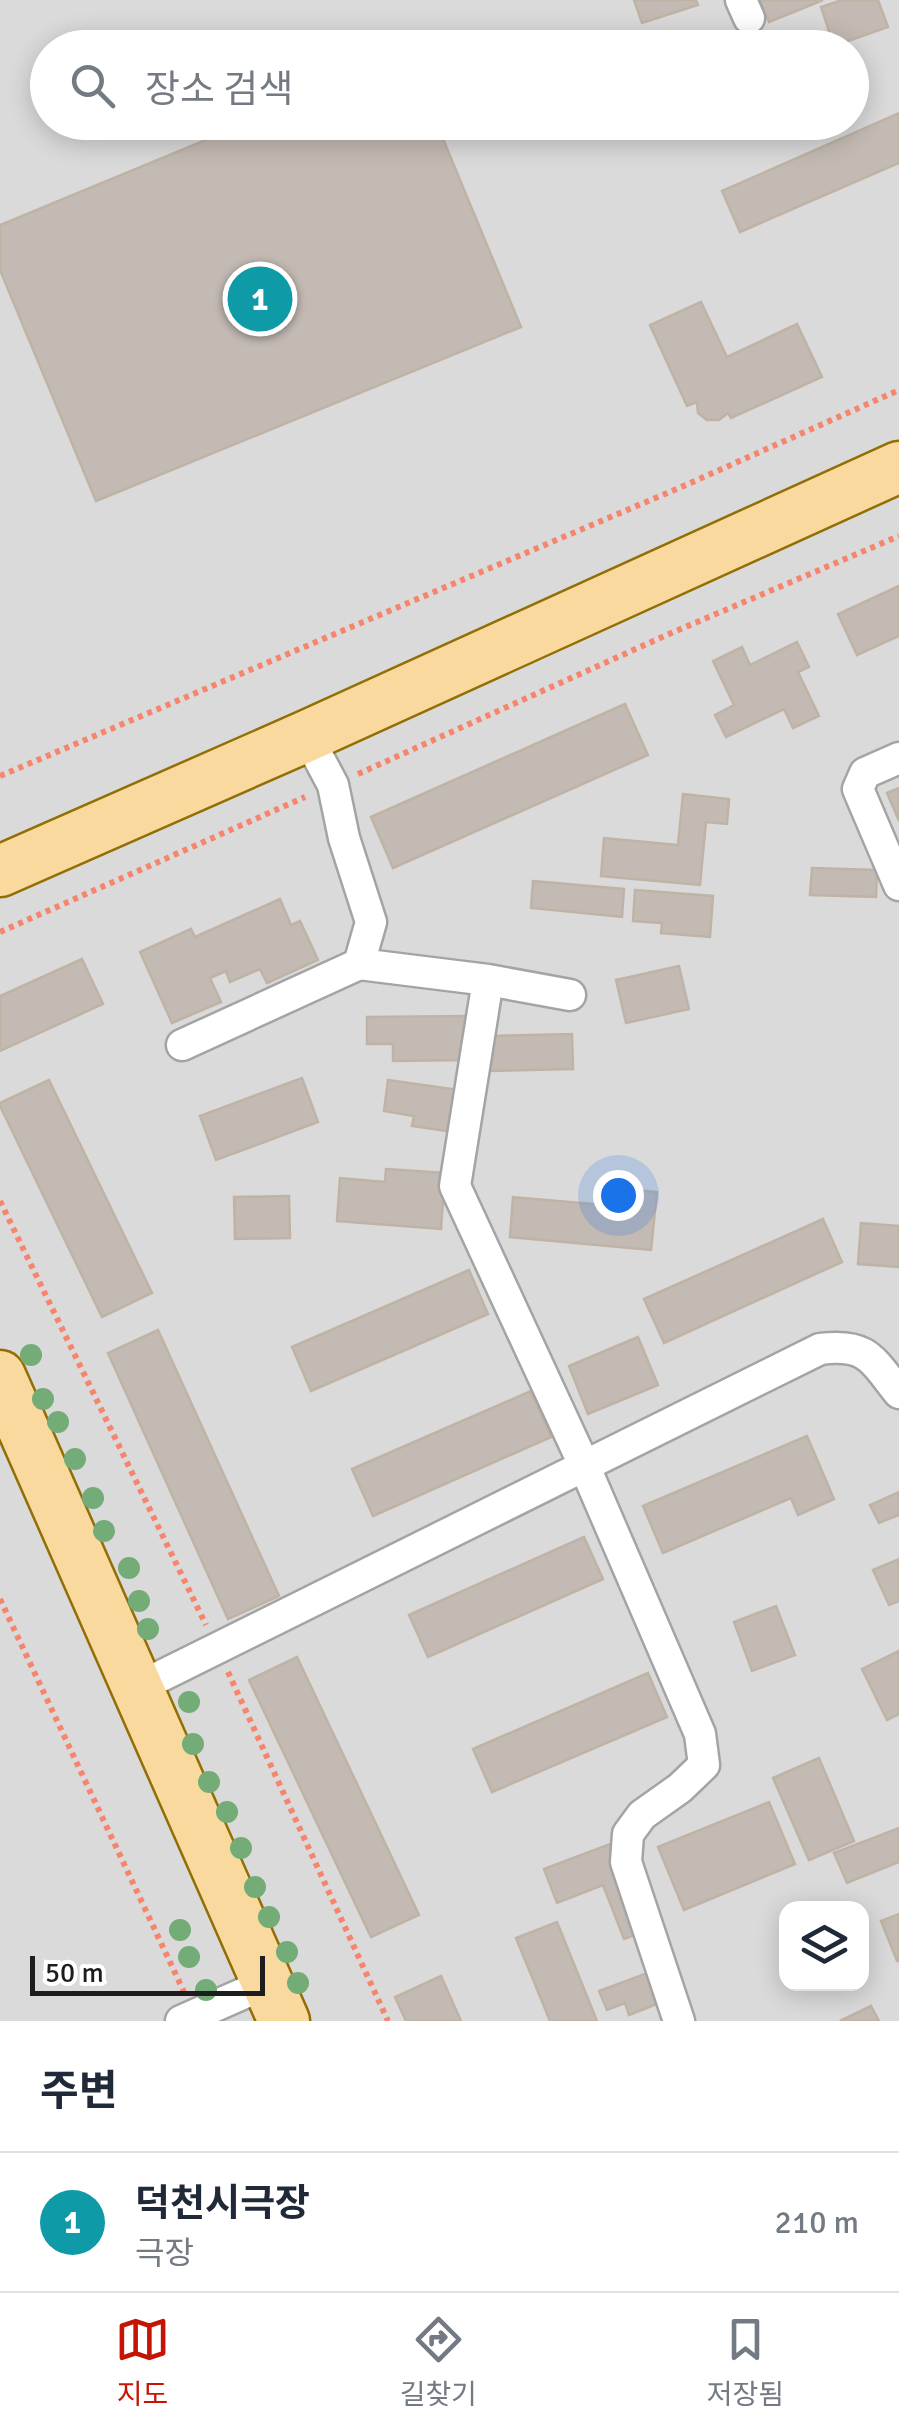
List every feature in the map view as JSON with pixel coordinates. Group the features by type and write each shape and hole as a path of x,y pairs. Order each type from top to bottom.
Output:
{"main road":[{"path":"0,871 899,468"},
{"path":"0,1376 276,2002"}],"street":[{"path":"307,736 333,785 344,838 370,922 359,964"},
{"path":"899,758 866,773 858,789 899,885"},
{"path":"182,1045 359,964 570,995"},
{"path":"488,980 455,1186 584,1465 700,1734 704,1765 680,1788 642,1814 628,1834 626,1862 679,2021"},
{"path":"138,1688 820,1349 848,1345 871,1358 899,1393"},
{"path":"188,2018 276,2002"}],"path":[{"path":"0,776 899,390"},
{"path":"0,932 669,634 899,536"},
{"path":"0,1202 218,1648 388,2021"},
{"path":"0,1599 188,2018"}],"shaded area":[{"path":"0,0 899,0 899,2021 0,2021"}],"building":[{"path":"634,0 696,0 698,5 642,23"},
{"path":"760,0 823,0 769,22"},
{"path":"842,0 878,0 888,27 869,34 869,30 829,30 821,7"},
{"path":"899,113 899,163 740,232 722,191 838,140 869,140 869,126"},
{"path":"205,140 443,140 521,327 96,501 0,270 0,225"},
{"path":"701,302 727,357 797,324 822,377 731,418 728,413 719,420 707,420 698,413 697,402 687,406 650,325"},
{"path":"899,586 899,636 857,655 838,614"},
{"path":"797,642 809,667 798,672 819,716 793,728 784,709 726,737 715,715 734,705 713,661 742,647 750,665"},
{"path":"625,704 648,755 393,868 371,817"},
{"path":"899,788 899,821 887,793"},
{"path":"683,794 729,799 727,824 706,822 700,885 601,876 604,838 678,845"},
{"path":"812,868 877,870 876,897 810,895"},
{"path":"533,881 624,889 622,917 531,908"},
{"path":"635,890 713,896 710,937 661,933 662,923 633,921"},
{"path":"280,899 291,925 300,921 318,960 267,983 260,969 230,982 226,971 210,978 221,1002 172,1023 140,952 191,929 195,937"},
{"path":"82,959 103,1004 0,1051 0,996"},
{"path":"679,966 689,1009 626,1023 616,980"},
{"path":"469,1016 469,1060 393,1061 393,1044 367,1044 367,1017"},
{"path":"572,1034 573,1069 489,1071 488,1036"},
{"path":"302,1078 318,1122 216,1160 200,1116"},
{"path":"49,1080 152,1293 102,1317 0,1106"},
{"path":"388,1080 459,1090 454,1132 412,1126 414,1116 384,1111"},
{"path":"386,1169 445,1173 441,1229 337,1221 340,1178 385,1182"},
{"path":"606,1187 657,1192 651,1250 510,1237 513,1197 604,1205"},
{"path":"289,1196 290,1238 235,1239 234,1197"},
{"path":"823,1219 842,1262 664,1343 644,1299"},
{"path":"861,1223 899,1226 899,1267 858,1264"},
{"path":"469,1270 488,1314 311,1391 292,1347"},
{"path":"158,1330 279,1596 228,1619 108,1353"},
{"path":"638,1337 658,1385 588,1414 569,1366"},
{"path":"531,1391 551,1437 373,1516 352,1469"},
{"path":"807,1436 834,1499 798,1515 791,1498 663,1553 643,1506"},
{"path":"899,1492 899,1515 879,1523 870,1505"},
{"path":"584,1537 603,1579 428,1657 409,1615"},
{"path":"899,1559 899,1601 889,1605 873,1570"},
{"path":"776,1606 795,1655 752,1671 734,1622"},
{"path":"899,1651 899,1714 887,1720 862,1669"},
{"path":"297,1657 419,1915 371,1937 249,1680"},
{"path":"648,1673 667,1717 492,1792 473,1749"},
{"path":"819,1758 854,1841 809,1860 773,1778"},
{"path":"769,1802 795,1864 684,1910 658,1847"},
{"path":"899,1828 899,1862 847,1883 834,1853"},
{"path":"610,1844 643,1932 624,1939 603,1885 557,1903 544,1869"},
{"path":"899,1914 899,1961 897,1961 881,1921"},
{"path":"557,1922 597,2021 550,2021 516,1938"},
{"path":"650,1972 662,2002 629,2015 625,2003 607,2010 599,1991"},
{"path":"441,1976 461,2021 406,2021 395,1997"},
{"path":"871,2006 879,2021 840,2021"}],"place":[{"name":"덕천시극장","path":"260,299"}]}
